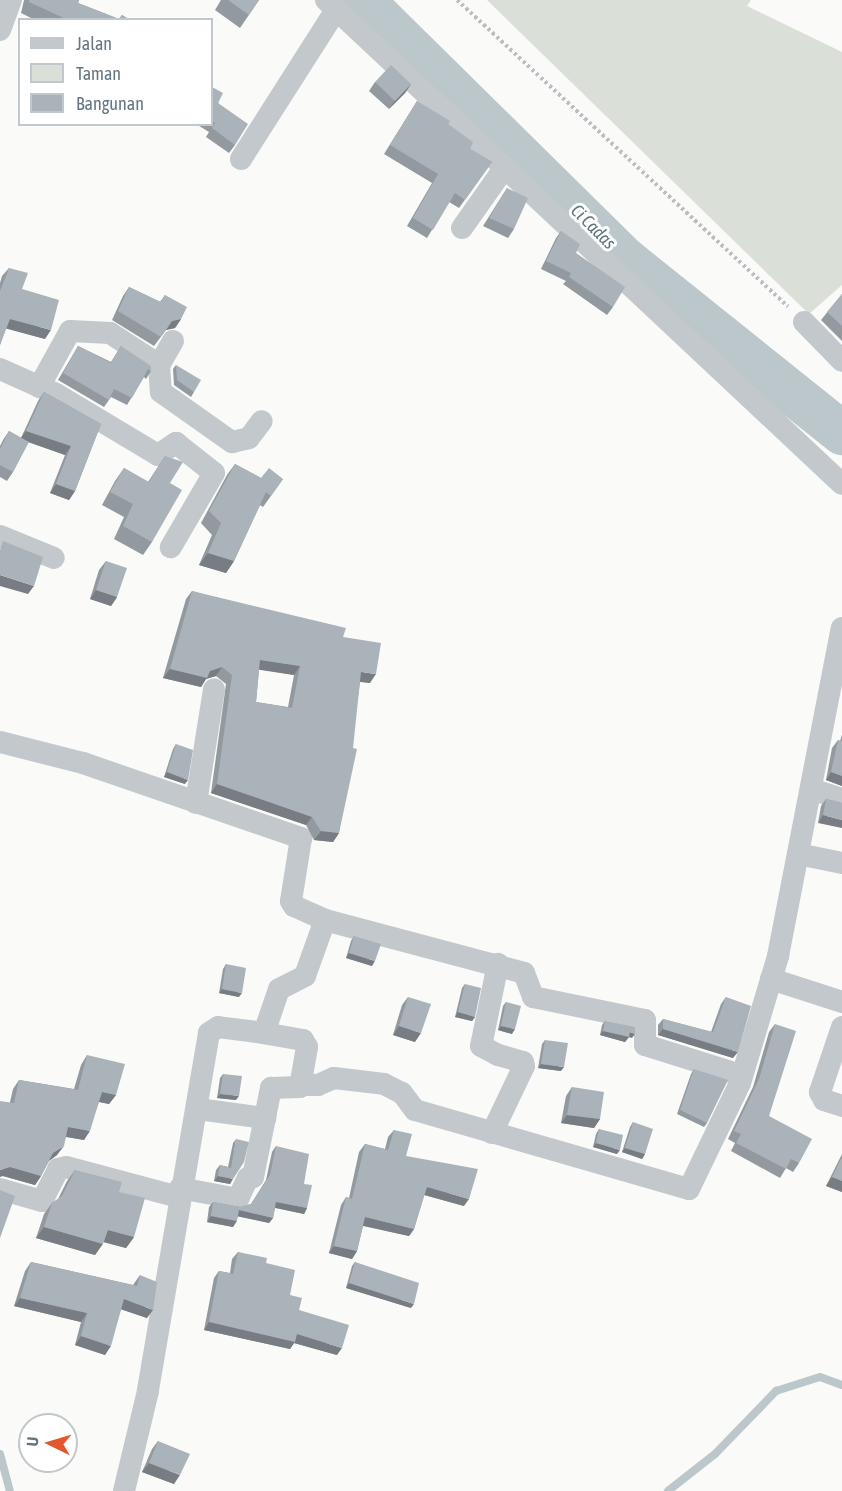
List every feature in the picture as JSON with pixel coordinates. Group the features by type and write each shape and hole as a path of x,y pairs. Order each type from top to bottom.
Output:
{"street":[{"path":"241,159 331,5 842,483"},
{"path":"462,228 505,167"},
{"path":"804,322 842,361"},
{"path":"39,387 70,331 110,333 159,364"},
{"path":"173,341 159,364 161,392 232,442"},
{"path":"0,369 39,387 155,454 176,443 214,473"},
{"path":"171,547 232,442 249,438 262,421"},
{"path":"0,536 54,558"},
{"path":"0,1189 42,1201 58,1169 66,1167 180,1193 242,1196 246,1180 255,1173 272,1087 318,1085 334,1078 384,1084 402,1094 415,1110 685,1190 692,1184 709,1143 728,1114 771,979 842,628"},
{"path":"196,803 214,689"},
{"path":"0,742 83,763 301,838 291,901 294,906 325,920 498,964 527,975 532,997 645,1020 645,1045 741,1075"},
{"path":"811,789 842,799"},
{"path":"798,854 842,863"},
{"path":"264,1033 279,989 305,976 325,920"},
{"path":"492,1133 524,1066 522,1062 498,1056 481,1046 498,964"},
{"path":"771,979 842,1002"},
{"path":"124,1491 148,1391 180,1193 198,1109 211,1030 218,1027 307,1042 301,1085"},
{"path":"842,1027 820,1092 824,1100 842,1106"},
{"path":"198,1109 265,1118"}],"path":[{"path":"457,0 804,322"}],"green space":[{"path":"487,0 751,0 747,6 842,52 842,285 809,314"}],"building":[{"path":"29,0 79,0 78,3 116,18 64,18"},
{"path":"228,0 259,0 249,15"},
{"path":"391,65 411,84 395,101 375,82"},
{"path":"213,88 223,93 218,103 248,124 235,145 212,128 215,123 213,122"},
{"path":"417,101 450,121 448,124 473,142 470,149 492,162 465,200 455,193 433,230 413,218 438,174 390,145"},
{"path":"507,188 528,198 514,229 489,218"},
{"path":"561,231 580,244 576,253 625,287 613,307 569,277 571,273 546,261"},
{"path":"9,268 28,273 22,289 59,300 51,330 10,319 0,345 0,291"},
{"path":"129,287 161,302 165,295 187,307 181,319 172,321 161,337 118,311"},
{"path":"842,294 842,326 827,312"},
{"path":"78,346 111,363 121,346 151,366 151,371 148,369 132,398 114,389 109,400 63,373"},
{"path":"176,365 201,380 194,392 177,380"},
{"path":"44,392 101,424 75,491 56,484 71,446 26,431"},
{"path":"9,431 29,442 13,472 0,465 0,449"},
{"path":"165,456 183,462 170,483 182,490 152,542 123,526 133,504 110,492 124,468 149,482"},
{"path":"235,464 261,478 269,468 283,479 271,496 266,492 234,561 208,553 221,523 209,511"},
{"path":"3,541 43,557 34,586 0,575 0,550"},
{"path":"106,561 127,568 117,597 96,590"},
{"path":"192,591 346,628 343,637 381,643 376,674 361,672 353,748 357,749 339,833 321,831 312,817 217,784 232,675 222,667 210,671 207,678 170,669","holes":["260,660 300,666 292,708 256,702"]},
{"path":"838,740 842,741 842,776 831,772"},
{"path":"176,744 193,750 188,780 167,772"},
{"path":"826,799 842,803 842,820 823,815"},
{"path":"354,936 381,944 375,961 349,953"},
{"path":"226,964 246,968 242,993 222,989"},
{"path":"465,984 481,988 475,1017 458,1012"},
{"path":"408,997 431,1004 421,1033 399,1026"},
{"path":"726,997 751,1006 738,1052 663,1029 663,1019 713,1032"},
{"path":"506,1002 521,1006 515,1029 501,1026"},
{"path":"605,1021 635,1027 635,1034 630,1032 629,1037 603,1031"},
{"path":"775,1024 796,1031 769,1116 812,1139 799,1163 791,1159 786,1169 736,1143 741,1134 734,1131 759,1079"},
{"path":"545,1040 568,1043 564,1067 541,1064"},
{"path":"87,1055 125,1064 116,1095 102,1092 90,1131 68,1127 64,1146 53,1153 41,1176 10,1167 0,1170 0,1101 14,1103 19,1080 78,1090"},
{"path":"694,1069 728,1080 707,1123 680,1110"},
{"path":"223,1074 242,1076 239,1096 220,1094"},
{"path":"572,1087 604,1092 600,1119 567,1115"},
{"path":"633,1122 653,1129 645,1154 625,1148"},
{"path":"599,1129 623,1135 620,1150 596,1143"},
{"path":"394,1130 412,1134 406,1156 478,1169 469,1199 427,1187 414,1229 365,1217 357,1251 334,1246 346,1197 352,1199 365,1144 388,1150"},
{"path":"236,1139 249,1142 244,1162 233,1179 218,1176 220,1165 231,1168"},
{"path":"276,1146 309,1154 304,1184 312,1185 307,1208 276,1202 273,1218 239,1210 237,1221 211,1216 213,1202 240,1207 251,1204 270,1175"},
{"path":"842,1157 842,1181 832,1177"},
{"path":"75,1170 122,1182 119,1192 145,1198 134,1237 108,1230 103,1244 44,1227 52,1203 62,1196"},
{"path":"0,1190 15,1196 0,1238"},
{"path":"238,1252 267,1258 266,1263 295,1270 290,1295 302,1298 299,1310 349,1325 342,1348 297,1334 295,1342 209,1322 219,1271 233,1274"},
{"path":"31,1262 137,1286 140,1275 157,1282 153,1310 124,1299 111,1346 81,1336 87,1313 20,1298"},
{"path":"355,1262 419,1283 414,1304 349,1283"},
{"path":"158,1441 190,1454 180,1475 149,1463"}],"waterway":[{"name":"Ci Cadas","path":"362,0 626,260 842,433"},
{"path":"668,1491 715,1454 776,1391 820,1377 842,1385"},
{"path":"0,1454 10,1491"}]}
